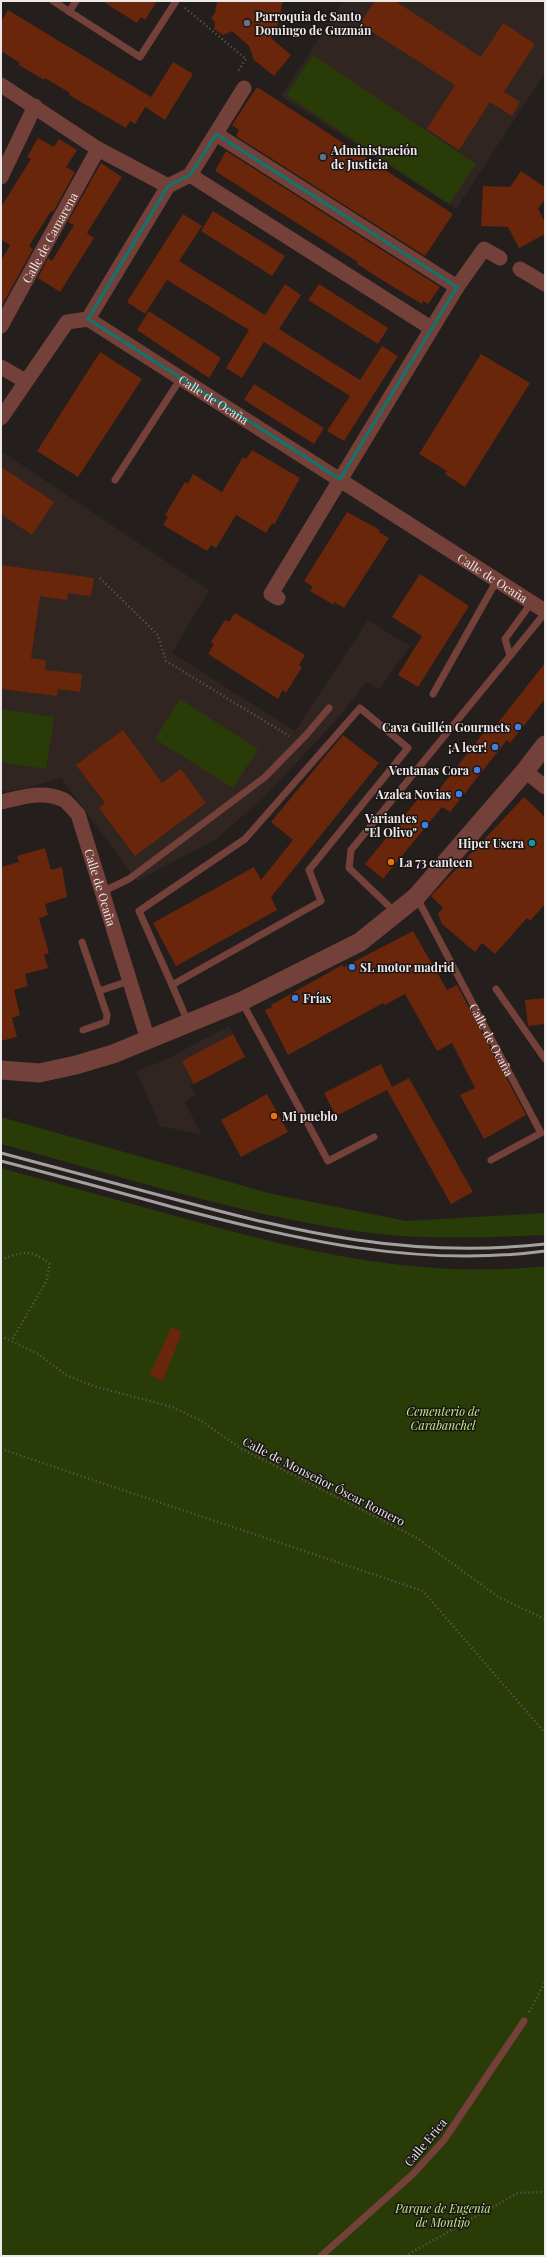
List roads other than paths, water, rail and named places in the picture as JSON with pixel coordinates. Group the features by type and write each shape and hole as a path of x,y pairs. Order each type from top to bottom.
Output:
{"street":[{"path":"1,85 98,149 168,186"},
{"path":"1,418 67,322 88,319 168,186 190,175 244,88"},
{"path":"1,177 35,106"},
{"path":"216,134 457,287"},
{"name":"Calle de Camarena","path":"1,326 98,149"},
{"path":"190,175 431,328"},
{"path":"278,598 271,594 457,287 484,249 500,258"},
{"path":"520,269 545,284"},
{"name":"Calle de Ocaña","path":"88,319 532,602 545,612"},
{"path":"1,367 25,381"},
{"path":"1,1070 39,1073 76,1065 148,1040 188,1022 242,1001 360,942 416,897 525,771 545,745"},
{"path":"525,771 545,787"},
{"name":"Calle de Ocaña","path":"1,802 24,796 46,795 64,801 78,814 148,1040"}],"lane":[{"path":"53,1 140,57 176,1"},
{"path":"69,12 76,1"},
{"path":"115,480 181,377"},
{"path":"433,694 497,580"},
{"path":"510,656 506,638 532,602"},
{"path":"396,913 349,868 351,850 545,612"},
{"path":"102,892 128,879 265,778 300,742 329,708"},
{"path":"172,985 321,901 309,870 408,748 360,708 245,839 139,911 188,1022"},
{"name":"Calle de Ocaña","path":"416,897 541,1133 491,1160"},
{"path":"82,942 107,1015 106,1022 83,1030"},
{"path":"99,991 129,981"},
{"path":"496,989 545,1059"},
{"path":"242,1001 328,1161 374,1137"},
{"name":"Calle Erica","path":"321,2256 413,2174 444,2140 524,2021"}],"railway":[{"path":"1,1153 218,1211 310,1232 355,1240 448,1248 495,1248 545,1244"},
{"path":"1,1161 221,1220 267,1231 359,1248 451,1256 498,1255 545,1251"}],"place":[{"name":"Parroquia de Santo Domingo de Guzmán","path":"247,23"},
{"name":"Administración de Justicia","path":"323,157"},
{"name":"Cava Guillén Gourmets","path":"518,727"},
{"name":"¡A leer!","path":"495,747"},
{"name":"Ventanas Cora","path":"477,770"},
{"name":"Azalea Novias","path":"459,794"},
{"name":"Variantes \"El Olivo\"","path":"425,825"},
{"name":"Hiper Usera","path":"532,843"},
{"name":"La 73 canteen","path":"391,862"},
{"name":"SL motor madrid","path":"352,967"},
{"name":"Frías","path":"295,998"},
{"name":"Mi pueblo","path":"274,1116"}],"park label":[{"name":"Cementerio de Carabanchel","path":"443,1418"},
{"name":"Parque de Eugenia de Montijo","path":"443,2215"}]}
